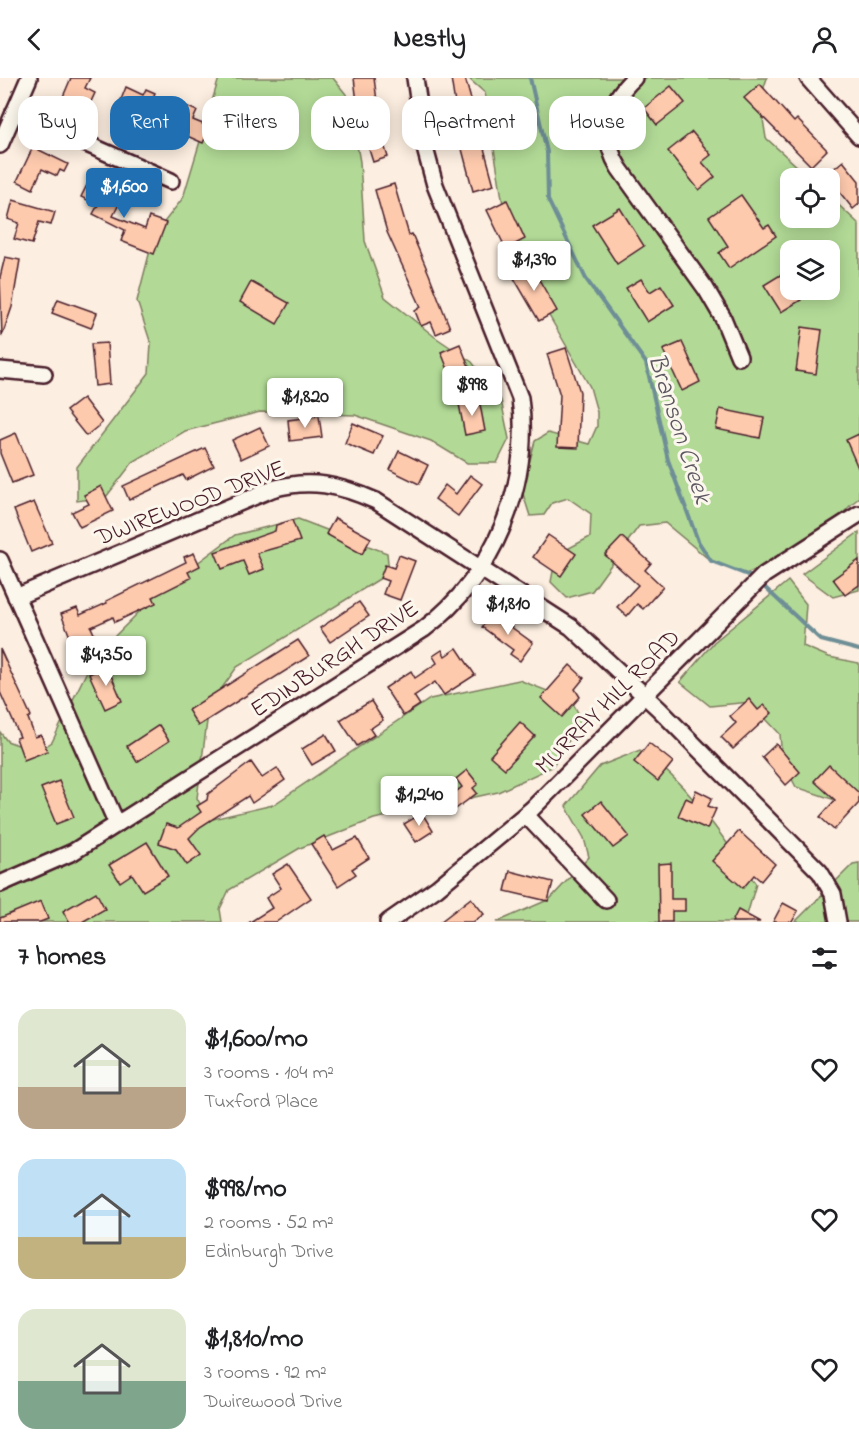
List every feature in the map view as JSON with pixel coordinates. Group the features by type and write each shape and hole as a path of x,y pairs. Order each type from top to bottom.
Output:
{"street":[{"path":"0,145 29,78"},
{"name":"EDINBURGH DRIVE","path":"0,884 73,852 424,629 456,602 480,568 498,536 517,481 522,456 523,423 512,374 435,184 423,136 415,78"},
{"path":"634,78 621,90 610,112 607,129 611,153 619,168 706,290 723,318 739,357"},
{"path":"808,78 859,136"},
{"path":"14,111 171,180"},
{"path":"0,370 44,374"},
{"name":"DWIREWOOD DRIVE","path":"16,597 272,489 304,482 330,483 376,501 571,627 644,695 820,872 833,894 838,922"},
{"name":"MURRAY HILL ROAD","path":"388,922 437,888 526,815 764,575 859,514"},
{"path":"0,560 117,824"},
{"path":"526,815 606,900"}],"green space":[{"path":"219,78 333,78 347,96 311,96 311,150 358,150 365,241 385,297 435,337 472,362 501,400 509,439 497,463 467,463 431,441 355,415 260,412 185,431 133,462 106,497 77,501 77,467 149,373 151,344 137,301 154,235 183,198 202,135 202,150 299,150 299,96 214,96"},
{"path":"468,78 767,78 760,100 766,138 799,168 780,168 780,228 840,228 840,206 859,224 859,498 824,536 811,546 746,574 711,561 665,523 639,526 592,591 567,598 551,582 556,555 590,537 591,514 568,498 552,503 544,515 530,516 522,491 535,441 548,433 589,444 597,426 597,412 590,387 532,286 506,223 494,150 537,150 537,96 485,96"},
{"path":"298,519 387,553 389,573 237,667 209,706 197,798 209,820 273,805 430,699 519,680 571,700 582,720 552,767 498,792 374,819 300,848 229,890 220,909 222,922 0,922 0,732 7,741 37,752 52,742 94,657 161,590 235,535"},
{"path":"859,532 859,590 833,597 802,574"},
{"path":"788,581 806,604 803,646 829,657 859,663 859,800 841,802 796,787 782,760 780,734 750,702 710,706 680,682 714,642"},
{"path":"640,750 674,778 704,812 756,884 745,922 497,922 550,899 589,857 584,838 566,806 600,766"},
{"path":"859,863 859,922 795,922 853,864"}],"building":[{"path":"71,78 90,78 85,88 95,93 94,96 63,96"},
{"path":"354,78 374,78 376,96 356,96"},
{"path":"451,78 465,78 470,96 454,96"},
{"path":"760,84 794,122 797,119 827,150 811,166 744,98"},
{"path":"671,86 685,103 657,125 646,111 646,106"},
{"path":"126,87 143,95 146,89 155,93 154,96 122,96"},
{"path":"190,108 197,111 193,120 202,124 202,143 190,137"},
{"path":"692,132 711,155 702,162 715,177 699,190 668,151"},
{"path":"32,150 39,150 68,164 64,172 60,170 57,176 42,169 33,189 17,181"},
{"path":"369,150 386,150 388,157 373,162"},
{"path":"462,150 484,150 494,185 473,191"},
{"path":"843,161 859,181 859,204 853,209 840,193 840,168 834,168"},
{"path":"89,181 122,198 113,216 145,229 149,217 166,223 154,254 121,241 125,230 93,214 98,205 81,197"},
{"path":"394,184 409,235 412,234 450,328 436,334 431,322 421,326 415,311 421,307 387,232 375,190"},
{"path":"741,195 764,228 769,225 776,236 729,268 719,253 728,246 709,217"},
{"path":"13,200 55,212 51,225 39,222 32,244 14,239 19,223 8,219"},
{"path":"507,200 525,239 506,249 487,210"},
{"path":"620,208 644,246 617,264 592,225"},
{"path":"5,257 20,260 12,307 2,336 0,277"},
{"path":"529,262 557,311 539,321 511,273"},
{"path":"780,275 780,300 801,300 781,312 764,285"},
{"path":"641,279 650,292 661,285 674,305 647,322 626,288"},
{"path":"251,282 289,303 277,324 240,302"},
{"path":"58,299 97,313 91,328 52,313"},
{"path":"802,327 822,330 816,374 796,371"},
{"path":"682,342 700,382 682,391 663,350"},
{"path":"107,343 110,384 95,386 91,344"},
{"path":"460,344 472,374 453,382 441,352"},
{"path":"566,348 580,392 578,448 557,447 560,395 547,354"},
{"path":"83,398 102,423 86,436 66,411"},
{"path":"479,399 485,431 465,435 459,404"},
{"path":"720,409 764,418 760,438 716,429"},
{"path":"319,416 322,437 290,441 288,420"},
{"path":"353,423 383,436 374,455 345,443"},
{"path":"260,427 269,446 241,459 232,440"},
{"path":"16,433 33,475 12,483 0,453 0,440"},
{"path":"859,434 859,470 846,440"},
{"path":"205,448 214,466 186,480 183,475 129,500 123,486"},
{"path":"399,451 428,465 419,484 390,470"},
{"path":"470,475 482,484 458,516 435,499 445,485 456,494"},
{"path":"101,486 113,511 80,527 72,512 89,504 84,495"},
{"path":"34,502 52,543 31,552 14,510"},
{"path":"335,518 371,538 362,554 326,534"},
{"path":"292,520 300,541 257,553 264,569 249,575 243,561 222,569 215,552 275,531 276,525"},
{"path":"548,535 576,554 561,576 533,557"},
{"path":"622,537 651,563 645,570 663,587 643,609 637,604 627,616 617,607 638,585 605,555"},
{"path":"194,553 200,566 188,572 191,578 153,597 156,603 115,622 113,617 91,627 96,638 74,647 61,614 77,608 80,615 107,603 106,601 186,562 184,557"},
{"path":"399,555 415,561 400,600 383,594 388,581 380,578 385,565 394,568"},
{"path":"859,560 859,585 845,595 833,579"},
{"path":"359,602 369,616 330,642 320,628"},
{"path":"492,613 533,643 520,661 510,654 513,650 482,627"},
{"path":"298,640 309,656 198,726 188,710"},
{"path":"457,648 475,675 444,695 435,682 414,696 420,705 403,716 385,688 411,671 415,678 437,663 433,656 442,650 445,656"},
{"path":"0,649 31,716 28,718 35,737 41,735 47,751 24,760 16,738 20,737 0,692"},
{"path":"570,665 584,678 575,689 580,697 562,717 541,698"},
{"path":"107,666 122,701 105,709 89,674"},
{"path":"749,699 758,710 764,705 772,713 733,749 721,737 736,723 730,716"},
{"path":"371,701 383,720 370,729 374,735 357,746 340,720"},
{"path":"520,722 535,736 505,769 490,756"},
{"path":"159,725 169,741 137,762 127,746"},
{"path":"326,734 336,751 312,765 302,749"},
{"path":"649,743 673,762 658,781 634,762"},
{"path":"776,744 800,772 786,785 762,757"},
{"path":"251,762 262,778 277,768 285,780 252,803 248,796 200,827 189,838 201,855 187,865 176,849 159,843 166,824 178,828 201,812 197,806 207,800 208,794"},
{"path":"829,765 859,793 859,803 834,830 820,817 835,800 814,781"},
{"path":"467,770 478,784 473,788 477,793 453,811 445,800 462,787 456,779"},
{"path":"59,781 74,817 56,824 41,788"},
{"path":"696,790 712,798 708,806 716,809 707,829 678,816 686,798 692,801"},
{"path":"601,801 629,836 613,848 585,814"},
{"path":"422,813 433,831 416,842 404,824"},
{"path":"739,831 775,864 761,881 754,875 743,888 712,861"},
{"path":"324,836 333,850 357,838 369,858 352,869 356,874 338,886 311,844"},
{"path":"147,842 168,876 143,891 132,874 120,882 109,865"},
{"path":"671,863 671,899 685,899 685,911 672,911 672,922 659,922 658,864"},
{"path":"288,864 311,898 276,922 250,922 272,908 266,898 281,888 272,874"},
{"path":"510,871 553,882 548,901 505,891"},
{"path":"96,892 105,909 82,922 69,922 63,911"},
{"path":"471,898 484,914 473,922 440,922"},
{"path":"41,901 48,919 40,922 0,922 0,918"},
{"path":"783,903 798,911 792,922 773,922"},
{"path":"738,910 760,922 732,922"}],"waterway":[{"name":"Branson Creek","path":"530,78 547,152 548,200 586,279 646,363 668,460 698,541 711,561 755,578"},
{"name":"Branson Creek","path":"761,584 821,640 859,650"}]}
